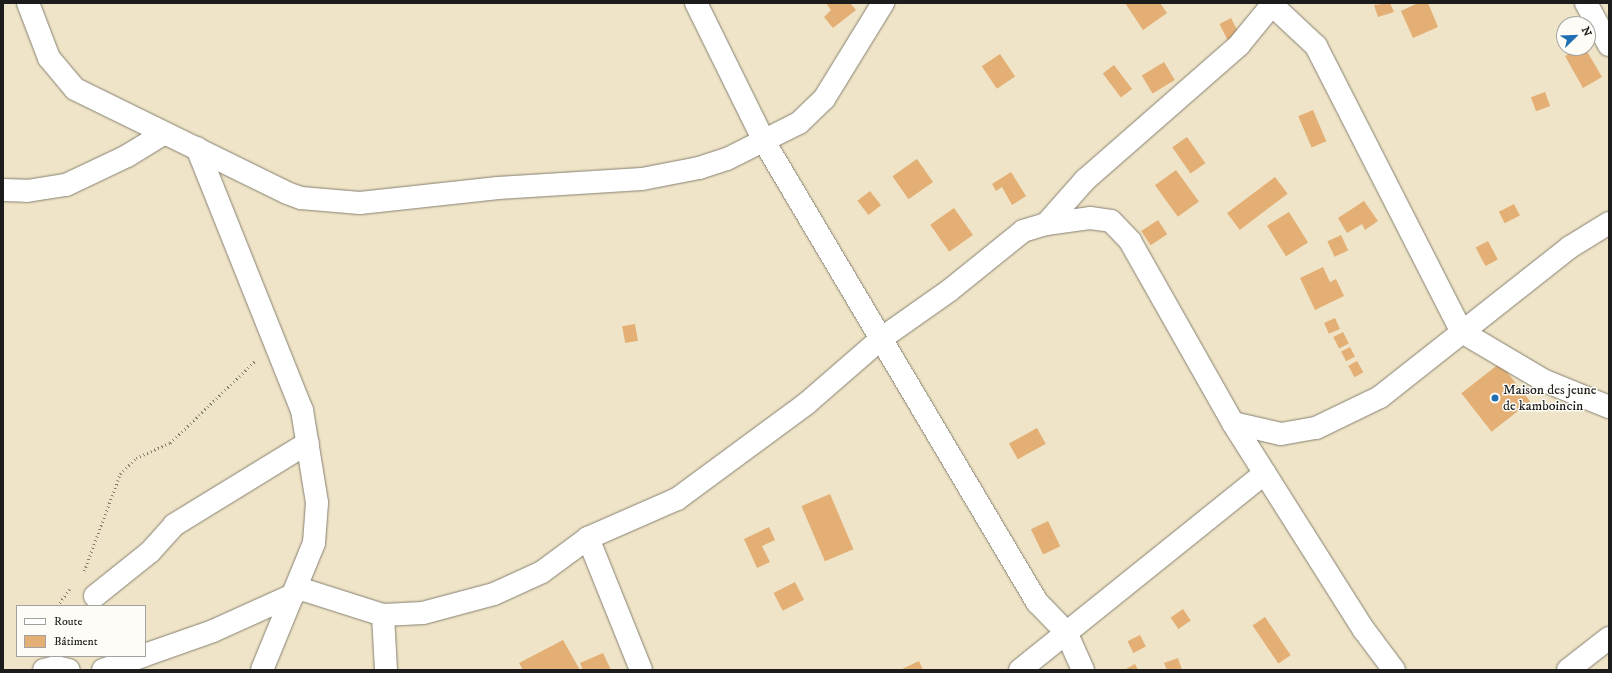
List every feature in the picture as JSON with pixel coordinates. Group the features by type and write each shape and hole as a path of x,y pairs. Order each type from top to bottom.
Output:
{"street":[{"path":"28,3 49,58 75,89 163,134 197,148 301,198 360,203 498,188 666,176 699,168 765,143 799,123 824,99 883,3"},
{"path":"696,3 765,143 882,338 1037,602 1066,632 1083,670"},
{"path":"1586,3 1609,45"},
{"path":"1046,224 1085,180 1239,44 1270,4 1316,46 1462,332 1545,381 1609,407"},
{"path":"3,190 27,191 66,185 127,156 163,134"},
{"path":"197,148 302,410 317,503 314,543 297,591 262,670"},
{"path":"146,655 297,591 383,616 423,613 494,594 542,572 588,538 677,499 806,404 882,338 950,290 1022,231 1046,224 1090,218 1111,221 1130,241 1233,423 1364,630 1394,670"},
{"path":"1233,423 1282,434 1316,428 1380,397 1570,247 1609,223"},
{"path":"95,596 150,552 174,524 308,443"},
{"path":"1020,670 1265,473"},
{"path":"588,538 641,670"},
{"path":"383,616 386,670"},
{"path":"1568,670 1609,638"},
{"path":"103,670 141,657"},
{"path":"44,670 56,667 69,670"}],"path":[{"path":"80,576 106,519 120,474 136,458 170,443 185,430 274,339"},
{"path":"58,605 72,587"}],"building":[{"path":"826,3 850,3 856,10 833,28 824,17 831,10"},
{"path":"1125,3 1160,3 1167,13 1143,30"},
{"path":"1390,3 1394,12 1378,17 1374,5"},
{"path":"1418,3 1428,3 1438,27 1413,38 1401,11"},
{"path":"1231,18 1239,34 1228,40 1219,24"},
{"path":"1000,54 1015,76 997,89 982,66"},
{"path":"1565,56 1590,56 1602,77 1583,88"},
{"path":"1164,62 1175,80 1153,93 1142,75"},
{"path":"1114,65 1132,89 1121,97 1103,73"},
{"path":"1545,92 1550,106 1536,111 1531,97"},
{"path":"1313,110 1326,141 1312,148 1298,116"},
{"path":"1187,137 1205,163 1191,174 1172,147"},
{"path":"917,159 933,182 908,199 892,176"},
{"path":"1176,170 1199,202 1178,217 1155,185"},
{"path":"1011,172 1026,196 1012,205 1002,187 996,191 992,184"},
{"path":"1275,177 1288,194 1240,230 1227,213"},
{"path":"870,191 881,205 868,215 857,201"},
{"path":"1364,201 1378,221 1365,230 1362,224 1347,233 1338,218"},
{"path":"1514,204 1520,216 1505,223 1499,212"},
{"path":"954,208 973,235 949,252 930,225"},
{"path":"1289,212 1308,243 1286,256 1267,226"},
{"path":"1158,220 1167,234 1150,245 1141,231"},
{"path":"1341,235 1348,250 1335,257 1327,241"},
{"path":"1488,241 1498,260 1485,266 1476,248"},
{"path":"1323,267 1330,282 1336,279 1344,296 1315,310 1300,278"},
{"path":"1335,318 1340,329 1329,334 1324,323"},
{"path":"635,324 638,341 625,343 622,326"},
{"path":"1343,332 1349,344 1339,349 1333,337"},
{"path":"1350,347 1355,357 1346,361 1341,352"},
{"path":"1357,361 1363,372 1355,377 1348,366"},
{"name":"Maison des jeune de kamboincin","path":"1500,363 1530,402 1492,432 1461,393"},
{"path":"1037,428 1046,444 1018,459 1009,444"},
{"path":"830,494 853,549 825,561 801,506"},
{"path":"1048,521 1060,546 1043,554 1031,529"},
{"path":"769,527 775,540 762,546 770,562 757,568 744,539"},
{"path":"795,582 804,600 783,611 774,593"},
{"path":"1183,609 1191,621 1178,629 1171,617"},
{"path":"1265,617 1291,655 1278,664 1253,625"},
{"path":"1140,635 1146,647 1133,653 1128,641"},
{"path":"563,640 580,670 523,670 519,663"},
{"path":"603,653 611,670 583,670 580,663"},
{"path":"1178,658 1182,670 1167,670 1164,663"},
{"path":"919,661 923,670 900,670"},
{"path":"1135,664 1138,670 1124,670"}],"place":[{"name":"Maison des jeune de kamboincin","path":"1495,398"}]}
